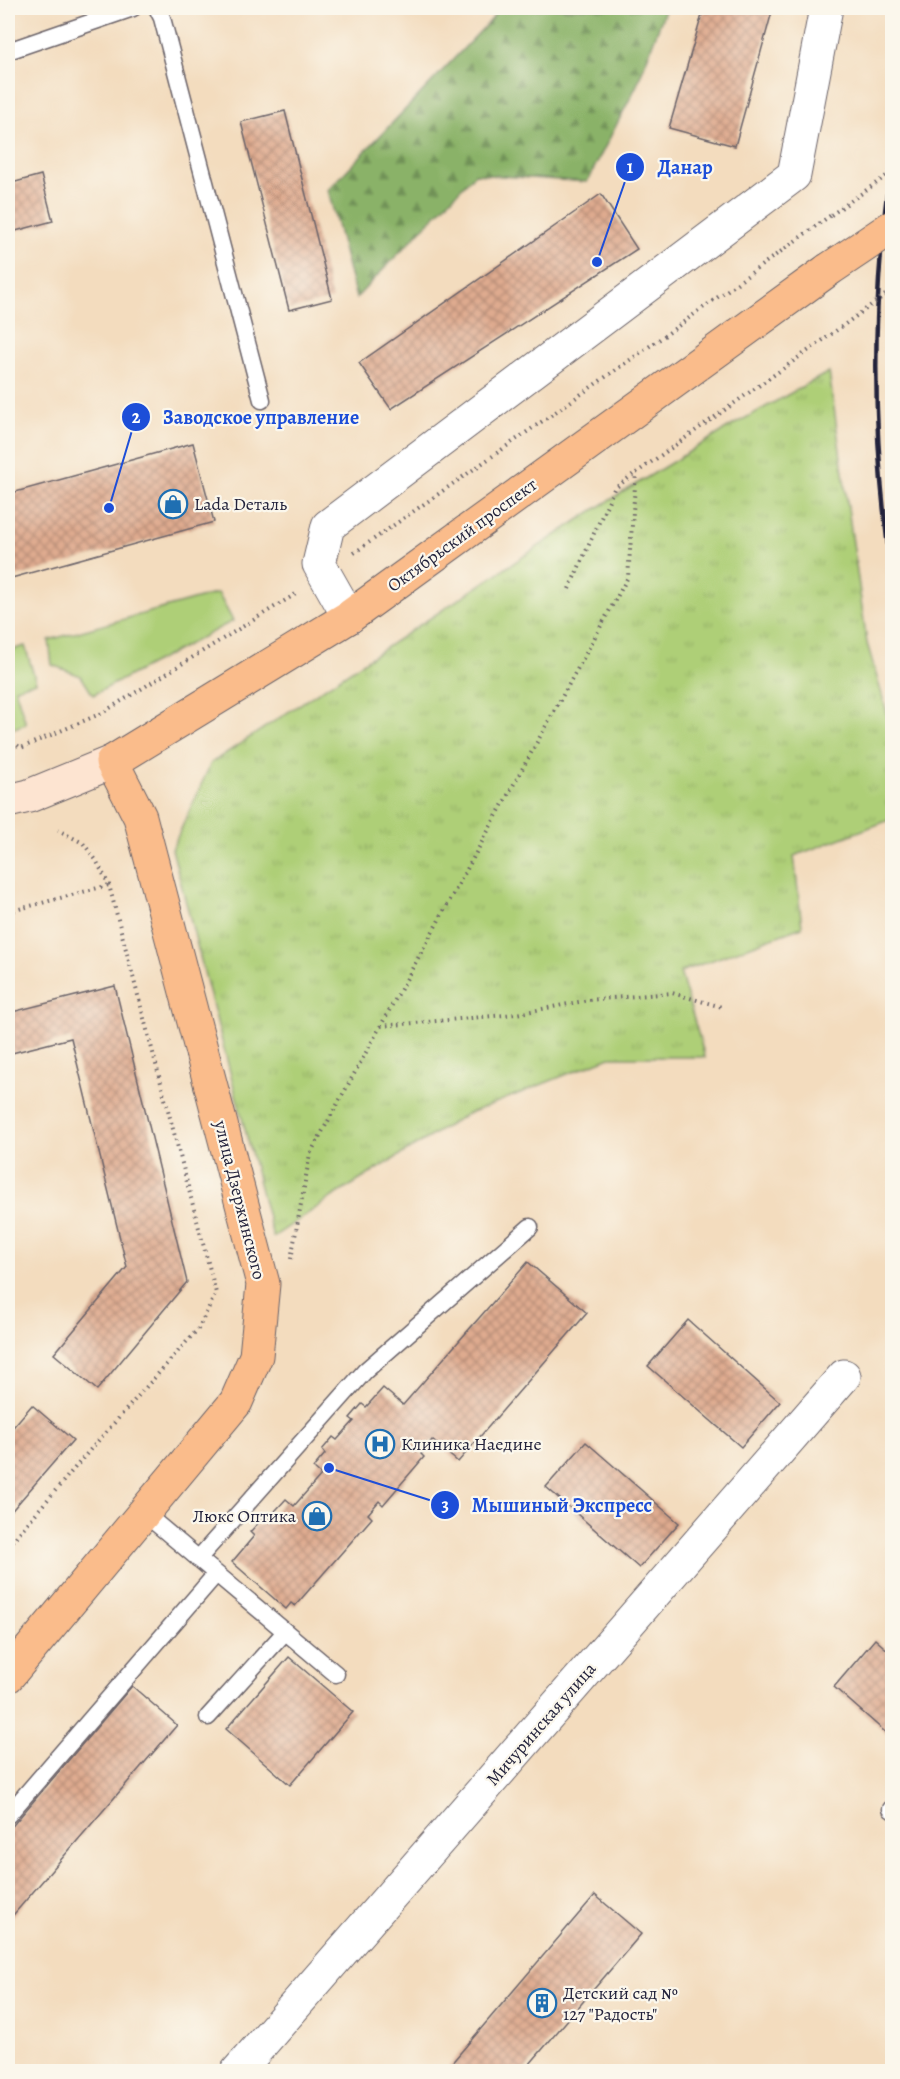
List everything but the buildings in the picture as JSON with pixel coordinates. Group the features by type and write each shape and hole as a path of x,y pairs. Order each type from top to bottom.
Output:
{"main road":[{"name":"Октябрьский проспект","path":"8,801 112,762 349,617 828,270 892,227"},
{"name":"улица Дзержинского","path":"8,1676 236,1402 256,1356 262,1284 140,817 112,762"}],"street":[{"path":"349,617 319,564 328,526 794,175 826,8"},
{"name":"Мичуринская улица","path":"237,2072 844,1376"}],"lane":[{"path":"8,51 133,8"},
{"path":"157,8 162,18 262,400"},
{"path":"198,1559 365,1371 530,1227"},
{"path":"144,1513 336,1674"},
{"path":"8,1815 216,1574"},
{"path":"208,1717 285,1632"}],"path":[{"path":"8,738 21,748 102,713 287,600 667,334 892,172"},
{"path":"569,589 614,489 892,290"},
{"path":"290,1269 310,1154 628,577 636,473"},
{"path":"8,1546 198,1329 216,1293 109,885 96,860 83,843 58,830"},
{"path":"8,912 109,885"},
{"path":"380,1026 516,1014 589,1000 672,993 722,1007"}],"green space":[{"path":"498,8 666,8 637,85 587,182 475,174 356,298 328,190 492,19"},
{"path":"829,372 867,643 892,730 892,819 794,856 802,927 680,972 705,1057 610,1057 465,1115 334,1196 273,1237 172,849 211,763 589,513 733,425"},
{"path":"218,593 233,621 93,695 81,676 52,665 49,640"},
{"path":"25,646 36,682 15,688 26,724 8,730 8,651"}],"railway":[{"path":"892,158 880,262 876,366 880,471 892,575"}],"place":[{"name":"Данар","path":"597,262"},
{"name":"Lada Dеталь","path":"173,504"},
{"name":"Заводское управление","path":"109,508"},
{"name":"Клиника Наедине","path":"380,1444"},
{"name":"Мышиный Экспресс","path":"329,1468"},
{"name":"Люкс Оптика","path":"317,1516"},
{"name":"Детский сад № 127 \"Радость\"","path":"542,2003"}]}
